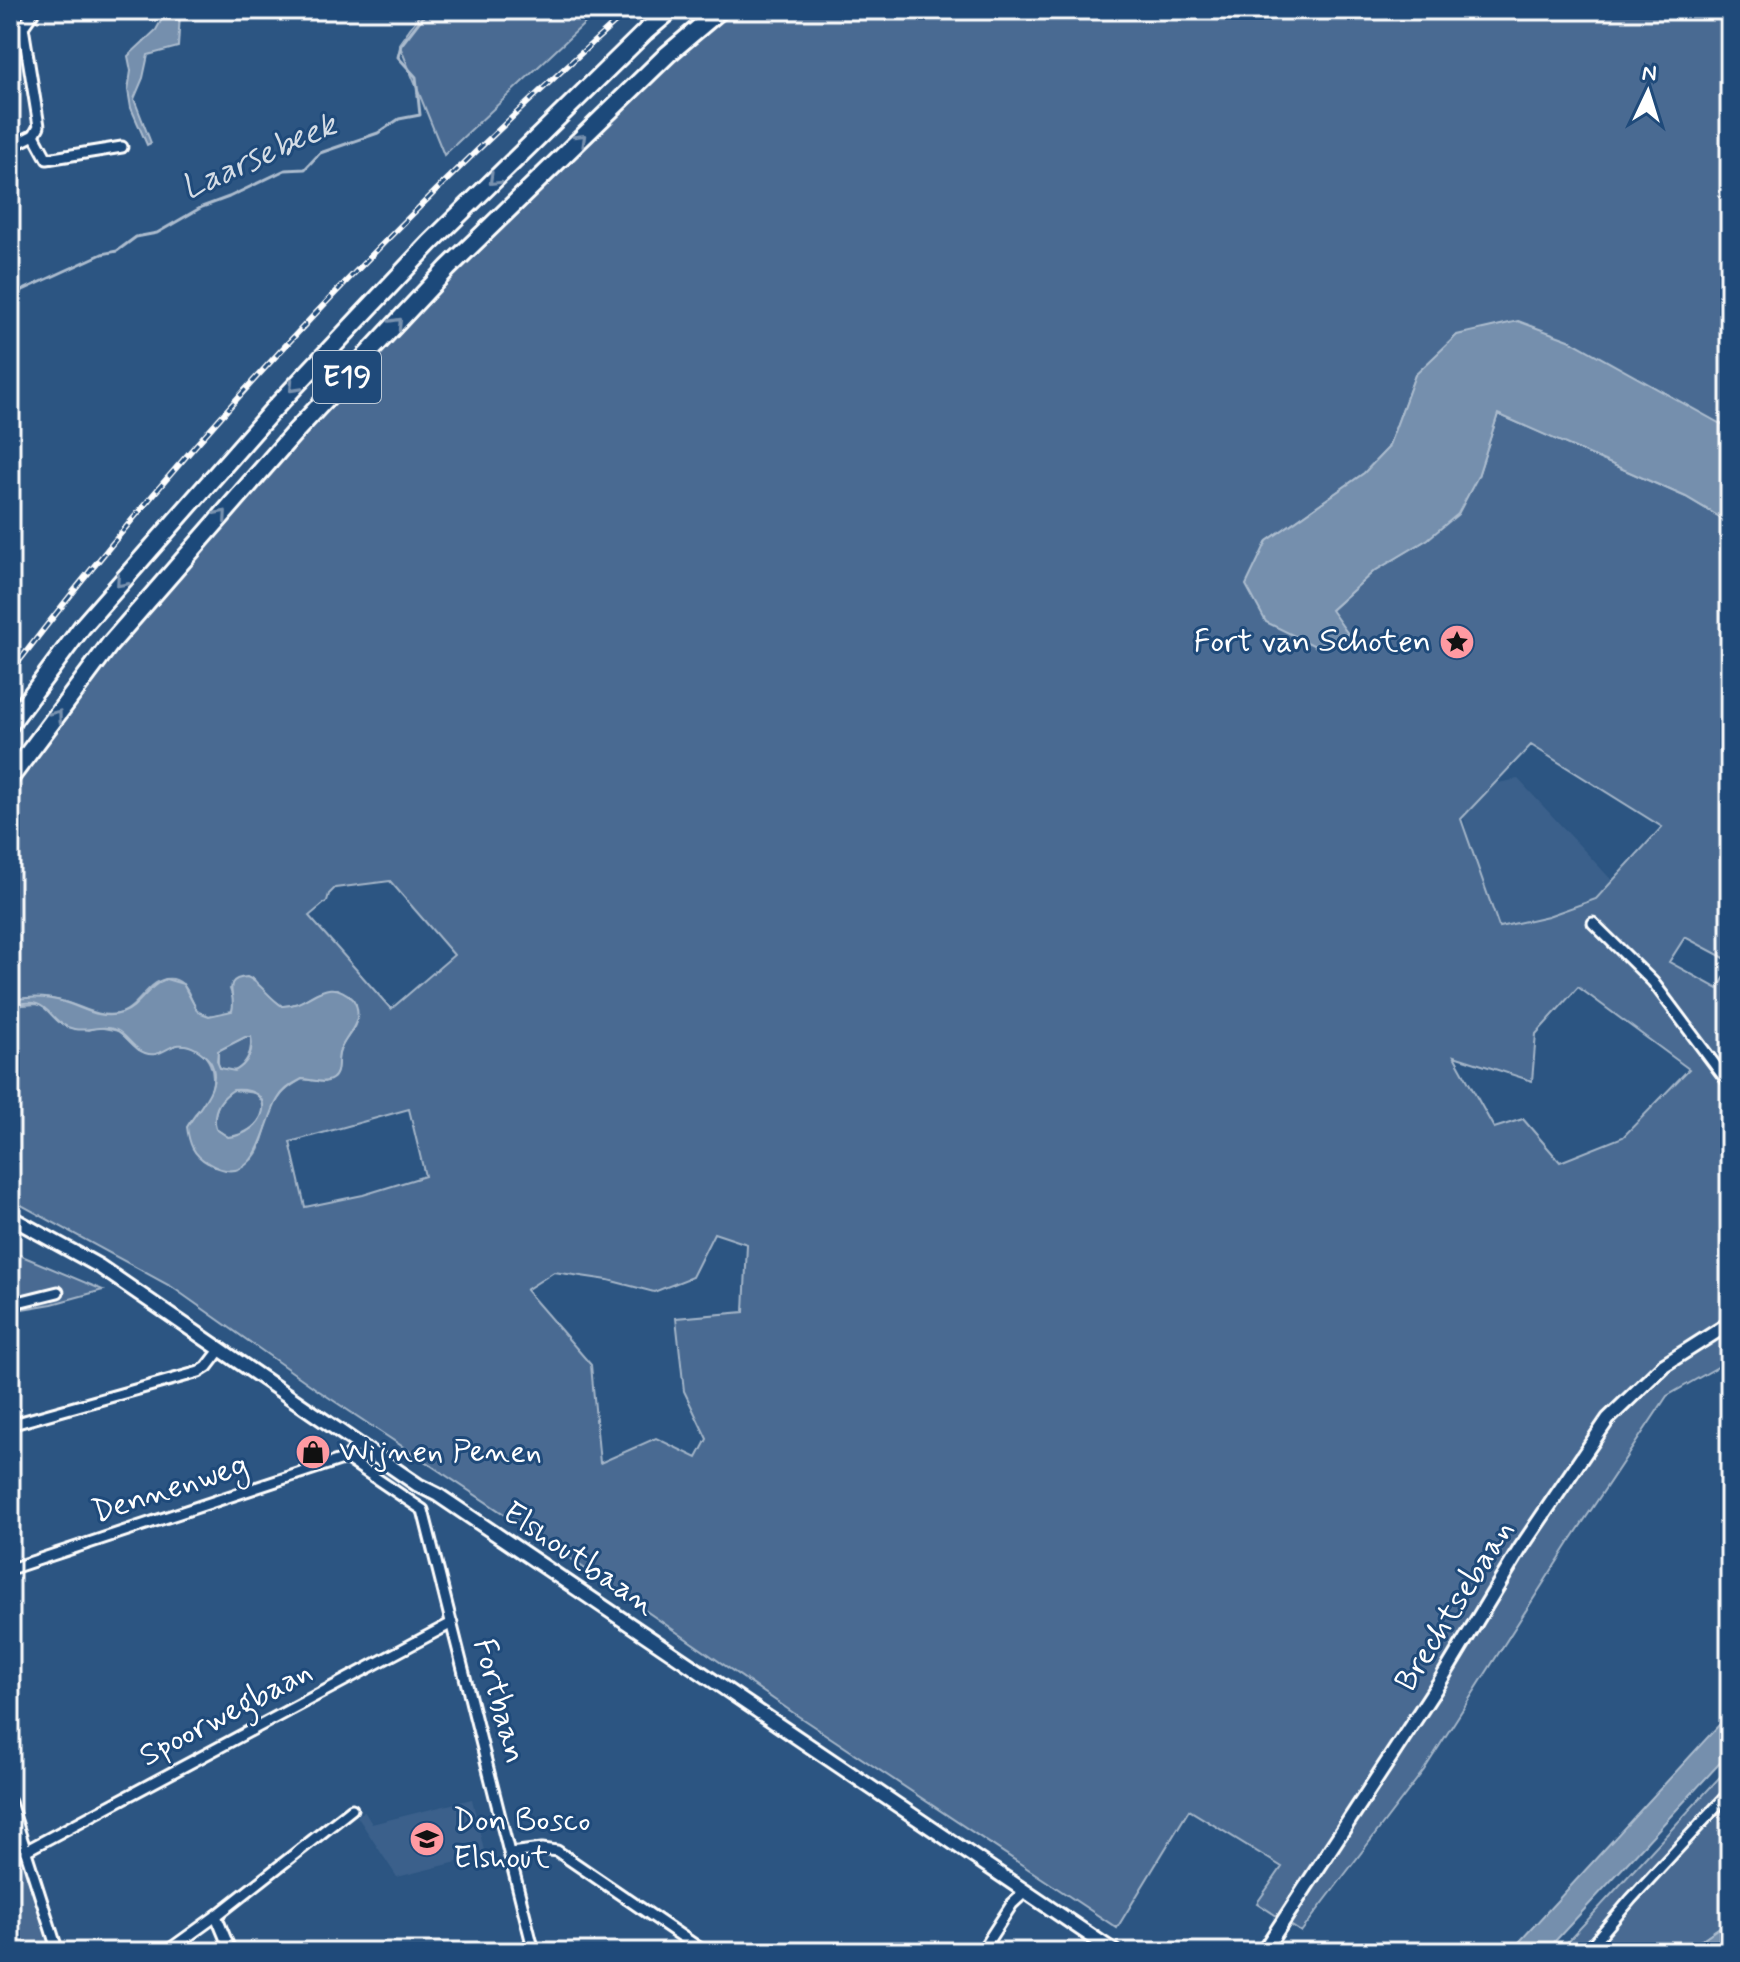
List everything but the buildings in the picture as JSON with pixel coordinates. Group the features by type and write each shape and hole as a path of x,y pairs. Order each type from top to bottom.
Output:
{"highway":[{"name":"E19","path":"10,724 82,627 271,412 430,243 671,10"},
{"name":"E19","path":"10,778 110,644 294,433 448,268 668,54 720,10"}],"main road":[{"name":"Elshoutbaan","path":"10,1217 99,1266 1115,1952"},
{"name":"Brechtsebaan","path":"1263,1952 1439,1683 1520,1549 1608,1419 1664,1365 1730,1323"}],"street":[{"path":"23,27 35,10"},
{"path":"10,17 23,27 39,126 34,135 10,147"},
{"path":"34,135 47,159 122,147"},
{"path":"1593,923 1653,982 1730,1085"},
{"path":"10,1304 58,1292"},
{"path":"10,1425 199,1372 220,1350"},
{"path":"346,1458 359,1444"},
{"name":"Fortbaan","path":"346,1458 423,1510 533,1947"},
{"name":"Dennenweg","path":"10,1569 346,1458"},
{"name":"Spoorwegbaan","path":"25,1851 452,1623"},
{"path":"1586,1952 1730,1792"},
{"path":"10,1802 58,1952"},
{"path":"166,1952 352,1809"},
{"path":"510,1853 542,1849 557,1851 705,1952"},
{"path":"981,1952 1012,1904 1026,1891"},
{"path":"216,1916 231,1952"},
{"path":"519,1952 533,1947"}],"shaded area":[{"path":"167,10 177,10 180,14 178,47 148,55 134,99 151,143 147,145 131,108 128,56 156,30"},
{"path":"423,10 599,10 444,155 399,44"},
{"path":"735,10 1730,10 1730,426 1415,375 1388,448 1364,473 1267,541 1348,634 1330,611 1373,572 1428,539 1478,476 1498,414 1686,497 1730,523 1730,961 1685,937 1669,962 1718,989 1730,968 1730,1360 1667,1396 1424,1770 1301,1932 1257,1903 1282,1867 1189,1810 1117,1928 795,1714 552,1546 319,1391 172,1287 10,1199 10,1006 37,1004 46,1007 58,1021 88,1030 98,1027 119,1031 139,1050 158,1051 178,1044 199,1050 210,1064 213,1082 207,1100 195,1114 215,1167 234,1167 247,1163 255,1155 273,1107 288,1088 302,1079 324,1082 336,1074 339,1054 354,1027 357,1014 356,1004 338,989 320,992 297,1004 282,1006 262,991 253,978 230,989 234,1001 232,1012 209,1016 198,1012 183,984 173,979 157,982 132,1006 118,1014 97,1013 51,999 10,1001 10,794 117,650 301,439 455,275 674,61","holes":["1531,745 1662,827 1596,899 1548,916 1499,927 1461,819","390,881 454,955 391,1009 309,916 327,901 335,888","1578,987 1689,1069 1623,1137 1560,1162 1523,1119 1494,1128 1454,1056 1532,1081 1536,1034","409,1109 425,1176 363,1195 305,1207 290,1142","714,1233 747,1244 744,1312 676,1318 684,1391 707,1439 697,1458 656,1438 600,1463 591,1365 526,1290 554,1272 608,1280 654,1292 692,1277"]},
{"path":"1518,321 1569,340 1719,423 1730,426 1730,523 1686,497 1498,414 1478,476 1458,514 1428,539 1373,572 1331,610 1348,634 1317,647 1266,622 1246,585 1267,541 1364,473 1388,448 1415,375 1457,335"},
{"path":"1518,779 1618,887 1601,904 1494,931 1476,883 1459,791"},
{"path":"239,978 251,979 282,1006 334,989 353,999 358,1013 340,1050 335,1076 325,1082 302,1079 285,1090 272,1111 256,1152 248,1163 238,1169 225,1170 208,1163 195,1152 191,1143 187,1127 208,1096 214,1079 210,1061 200,1051 180,1045 158,1053 145,1053 116,1030 74,1029 34,1003 10,1006 11,1000 46,998 93,1013 114,1015 128,1010 166,979 183,984 198,1012 209,1016 232,1011 232,984","holes":["251,1037 252,1042 243,1065 235,1071 220,1068 218,1051","233,1090 258,1095 263,1111 252,1128 228,1137 216,1129 215,1117 220,1102"]},
{"path":"251,1037 251,1044 243,1065 232,1071 218,1066 218,1050"},
{"path":"233,1090 255,1093 263,1108 262,1115 252,1128 228,1137 216,1129 215,1117 220,1102"},
{"path":"10,1251 103,1290 52,1304 10,1311"},
{"path":"1730,1713 1730,1752 1545,1952 1510,1952"},
{"path":"1730,1766 1730,1920 1684,1952 1558,1952"},
{"name":"Don Bosco Elshout","path":"472,1799 485,1855 397,1877 357,1816 364,1811 372,1824"},
{"path":"10,1815 57,1952 10,1952"},
{"path":"1730,1920 1730,1933 1699,1952 1684,1952"}],"waterway":[{"name":"Laarsebeek","path":"10,296 102,254 117,251 136,237 157,233 202,207 285,170 305,169 320,153 378,133 399,119 420,115 416,77 398,57 401,45 428,10"}],"railway":[{"path":"10,673 152,496 303,326 463,164 629,10"}],"place":[{"name":"Fort van Schoten","path":"1457,642"},
{"name":"Wijnen Penen","path":"313,1452"},
{"name":"Don Bosco Elshout","path":"427,1839"}]}
